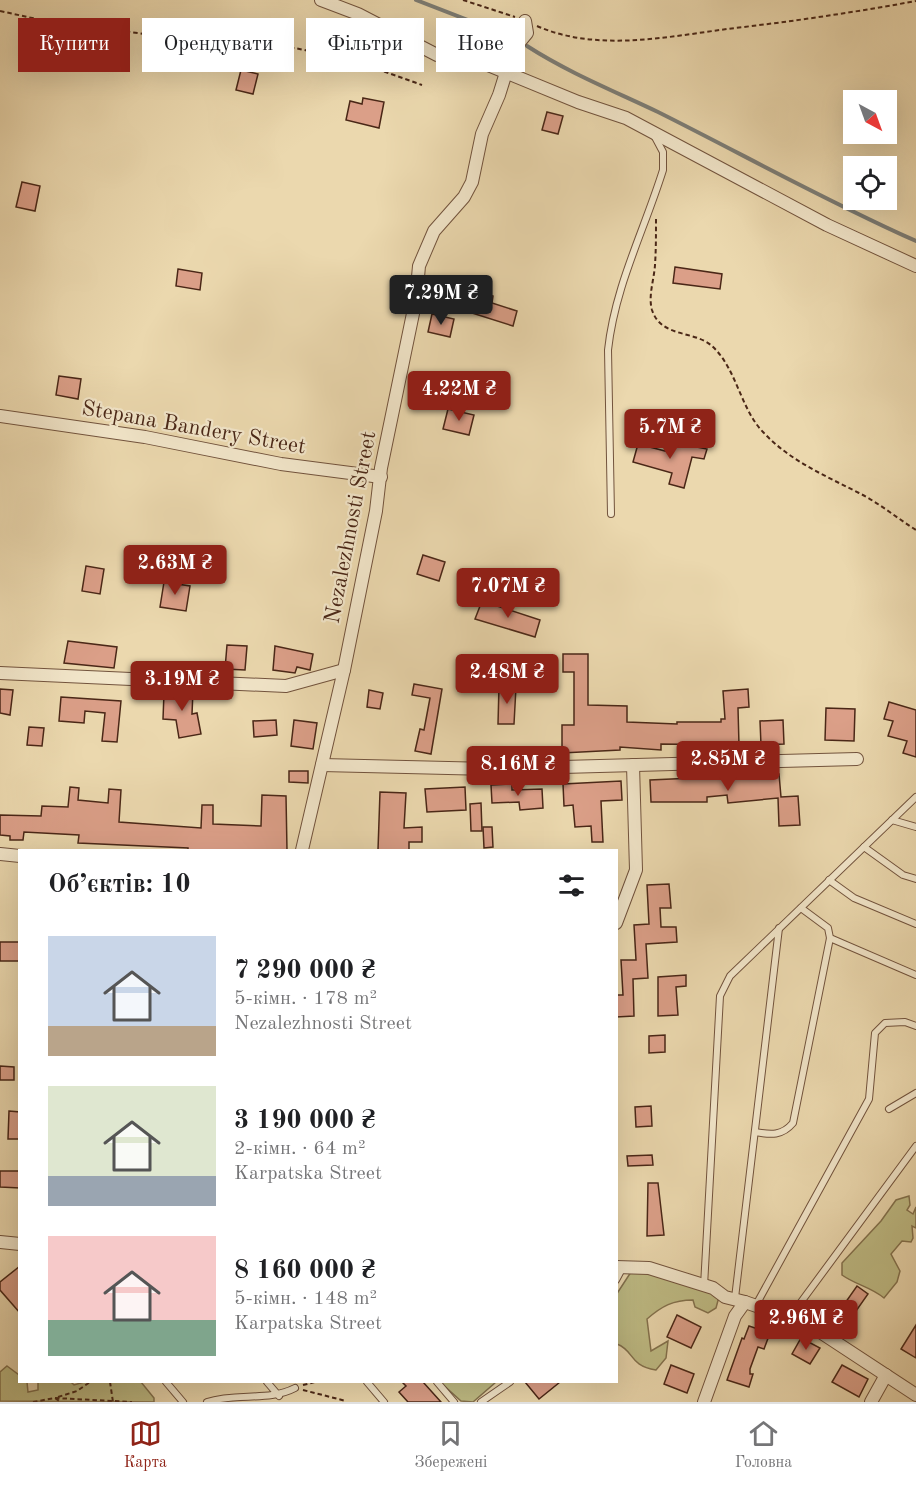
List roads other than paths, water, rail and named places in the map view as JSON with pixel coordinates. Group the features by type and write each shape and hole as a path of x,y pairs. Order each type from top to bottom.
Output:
{"street":[{"path":"321,0 358,14 438,55 488,65 641,125 827,225 916,266"},
{"name":"Nezalezhnosti Street","path":"525,21 527,33 525,35"},
{"name":"Nezalezhnosti Street","path":"302,849 344,670 416,299 419,266 435,231 464,197 472,182 482,134 505,73"},
{"name":"Stepana Bandery Street","path":"0,416 136,436 281,464 381,477"},
{"path":"0,673 286,686 344,670"},
{"path":"322,765 490,769 857,759"},
{"path":"618,918 636,870 633,765"},
{"path":"0,854 18,856"},
{"path":"0,1242 18,1244"},
{"path":"620,1267 649,1268 713,1288 725,1297 808,1324 916,1395"},
{"path":"704,1402 735,1316 745,1302"},
{"path":"871,1402 886,1375"}],"lane":[{"path":"611,514 608,350 611,324 620,287 657,190 664,158 660,143 641,125"},
{"path":"704,1286 720,996 730,976 916,797"},
{"path":"892,820 916,827"},
{"path":"864,847 903,875 916,879"},
{"path":"829,880 854,898 916,924"},
{"path":"755,1132 772,1135 786,1131 793,1123 830,938 828,928 801,908"},
{"path":"745,1302 755,1132 779,928"},
{"path":"830,938 916,975"},
{"path":"745,1302 869,1099 875,1033 885,1023 905,1022 916,1026"},
{"path":"888,1109 916,1094"},
{"path":"790,1318 916,1146"},
{"path":"166,1383 183,1402"},
{"path":"268,1383 279,1396"},
{"path":"368,1383 384,1402"},
{"path":"438,1383 454,1402"},
{"path":"481,1402 509,1383"},
{"path":"207,1402 226,1396 279,1396 294,1388"}],"waterway":[{"path":"416,0 463,18"},
{"path":"527,46 575,73 916,241"}]}
